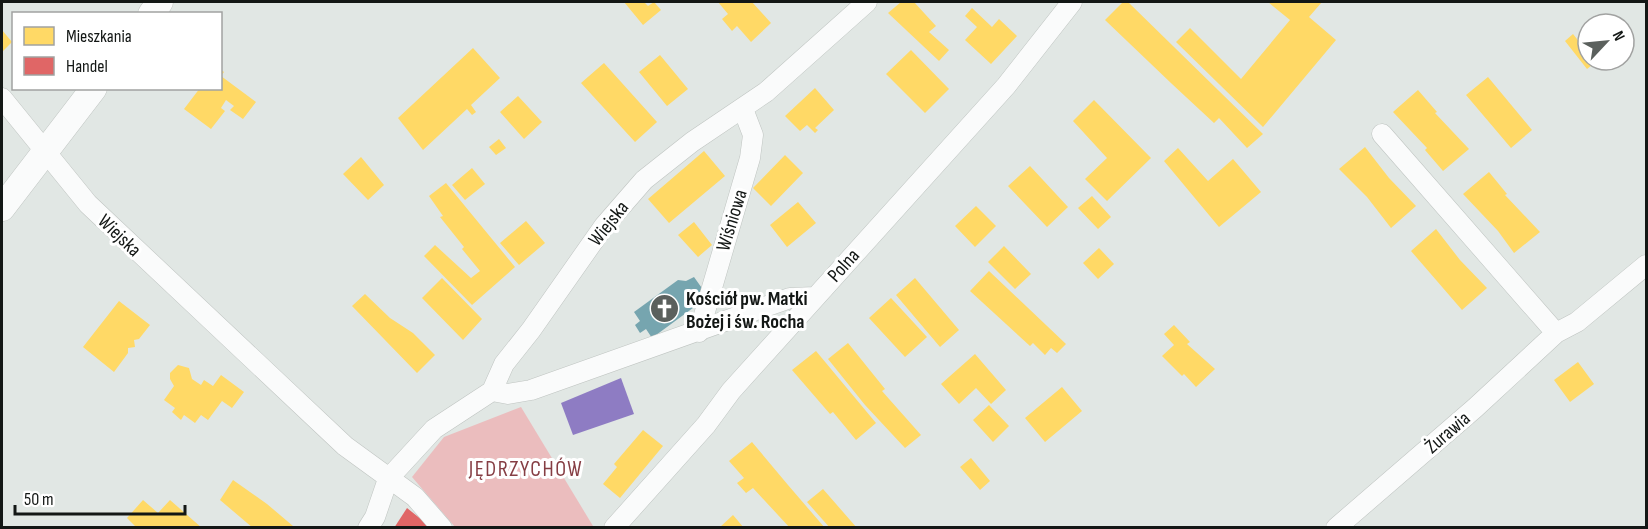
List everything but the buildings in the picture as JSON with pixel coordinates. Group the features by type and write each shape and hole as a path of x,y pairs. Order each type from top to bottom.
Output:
{"street":[{"name":"Wiejska","path":"492,391 504,364 531,330 604,226 644,180 692,142 743,109 867,2"},
{"name":"Polna","path":"614,528 815,297 1006,86 1072,2"},
{"path":"2,208 92,90"},
{"name":"Wiejska","path":"2,98 88,204 345,446 388,479"},
{"name":"Wiśniowa","path":"699,332 750,158 753,135 743,109"},
{"path":"1382,134 1556,333"},
{"name":"Żurawia","path":"1336,528 1475,408 1556,333 1577,322 1647,265"},
{"path":"368,528 375,517 388,479 434,429 492,391 508,394 531,390 790,298 815,297"},
{"path":"388,479 415,497 442,528"}],"shaded area":[{"path":"521,407 592,527 455,527 412,477 444,437"}],"place":[{"name":"Kościół pw. Matki Bożej i św. Rocha","path":"665,309"}],"district":[{"name":"JĘDRZYCHÓW","path":"526,468"}]}
